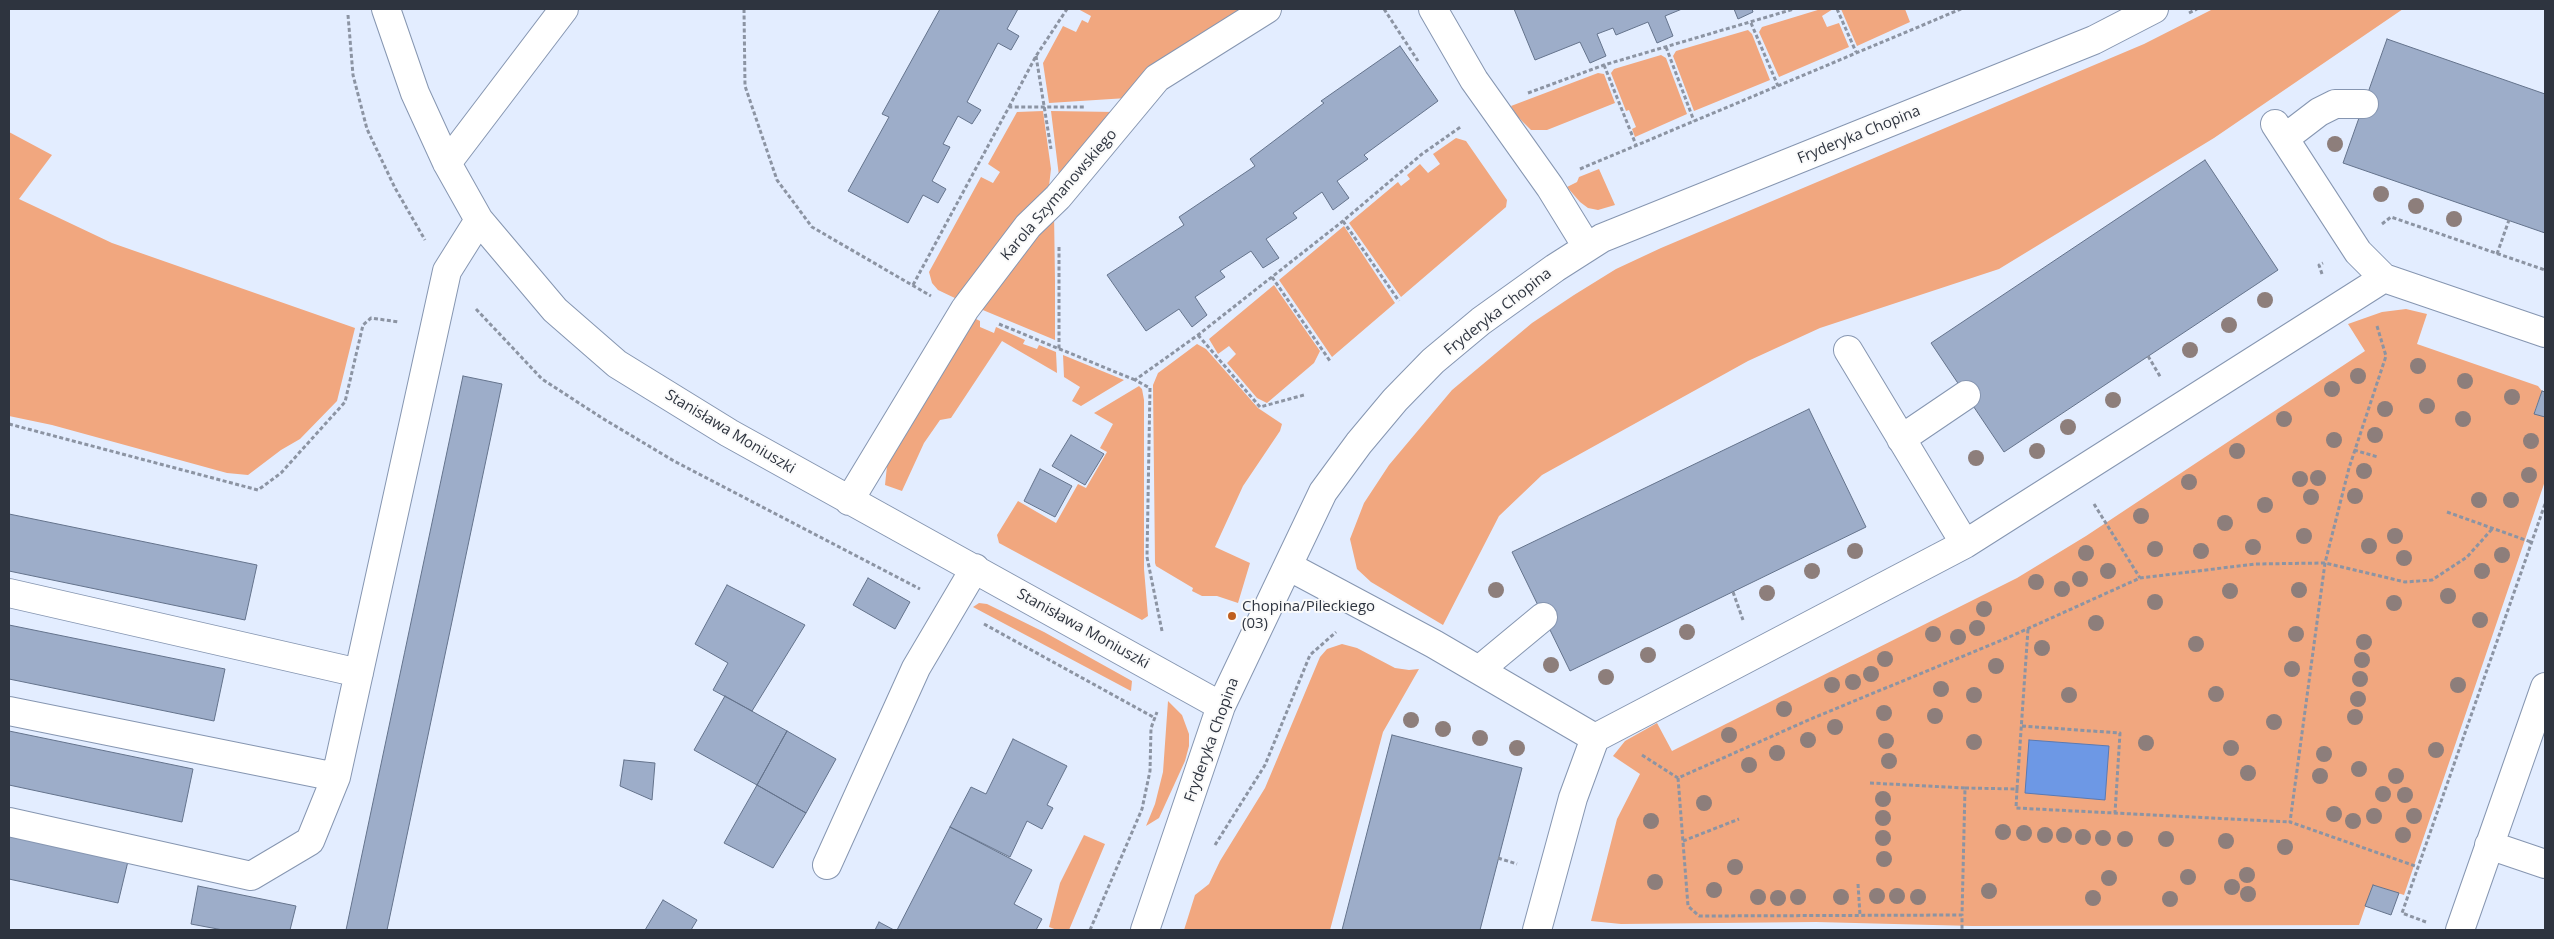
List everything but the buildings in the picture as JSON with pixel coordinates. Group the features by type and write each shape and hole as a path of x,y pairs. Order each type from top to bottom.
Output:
{"street":[{"name":"Stanisława Moniuszki","path":"386,9 416,93 447,163 479,220 555,310 618,364 729,433 848,501 975,568 1221,706"},
{"path":"447,163 564,9"},
{"name":"Karola Szymanowskiego","path":"848,501 965,309 1028,226 1058,197 1157,78 1266,9"},
{"path":"1433,9 1474,80 1550,187 1587,247"},
{"name":"Fryderyka Chopina","path":"1145,930 1221,706 1323,492 1359,443 1395,400 1433,361 1481,321 1555,268 1587,247 1611,235 2094,40 2154,9"},
{"path":"2364,104 2335,104 2280,131 2358,252 2384,278 2545,333"},
{"path":"9,822 251,876 310,840 336,776 447,271 479,220"},
{"path":"1537,930 1573,798 1595,738 1965,544 2384,278"},
{"path":"1848,350 1965,544"},
{"path":"1901,439 1966,395"},
{"path":"1288,566 1479,670 1595,738"},
{"path":"827,865 916,668 975,568"},
{"path":"9,593 359,673"},
{"path":"1479,670 1543,617"},
{"path":"2460,930 2490,845 2538,731 2545,687"},
{"path":"9,711 336,776"},
{"path":"2490,845 2545,864"}],"path":[{"path":"348,9 353,75 368,129 395,188 423,238"},
{"path":"744,9 745,86 777,180 812,227 938,300 965,309 1150,388 1147,556 1170,678 1151,728 1150,771 1142,809 1090,930"},
{"path":"912,285 1036,56 1067,9"},
{"path":"1384,9 1420,64"},
{"path":"1135,380 1198,335 1272,277 1343,221 1422,154 1461,127 1507,101 1604,66 1794,9"},
{"path":"1837,9 1856,52"},
{"path":"1550,187 1569,173 1961,9"},
{"path":"2180,18 2197,9"},
{"path":"1751,22 1778,86"},
{"path":"1666,47 1694,121"},
{"path":"1604,66 1636,145"},
{"path":"1009,107 1133,107"},
{"path":"1456,119 1467,135"},
{"path":"2497,254 2509,220"},
{"path":"1343,221 1399,301"},
{"path":"1272,277 1330,361"},
{"path":"9,424 258,490 281,473 344,402 363,325 371,318 433,331"},
{"path":"2290,822 2325,563 2354,450 2386,356 2376,320"},
{"path":"1198,335 1260,407 1304,395"},
{"path":"2148,356 2162,379"},
{"path":"2354,450 2378,457"},
{"path":"2076,474 2140,578"},
{"path":"2432,924 2402,914 2545,504"},
{"path":"2447,512 2532,542"},
{"path":"1678,778 1813,718 2028,629 2140,578 2255,564 2325,563 2405,582 2432,580 2467,557 2493,528"},
{"path":"1733,592 1745,625"},
{"path":"2028,629 2016,808 2290,822 2418,867"},
{"path":"1214,846 1265,765 1310,655 1337,631"},
{"path":"2022,726 2120,733 2115,813"},
{"path":"1637,752 1678,778"},
{"path":"1678,778 1688,906 1699,916 1962,915"},
{"path":"1870,783 2017,789"},
{"path":"1962,930 1965,788"},
{"path":"1683,841 1740,819"},
{"path":"1498,858 1523,865"},
{"path":"1858,884 1860,915"}],"shaded area":[{"path":"1078,9 1243,9 1178,48 1161,62 1127,98 1049,103 1043,63 1063,26 1076,32 1082,20 1088,23 1091,16"},
{"path":"1821,9 1833,9 1822,16 1827,27 1839,23 1849,47 1779,77 1759,32 1762,27"},
{"path":"1841,9 1905,9 1910,22 1857,46"},
{"path":"2213,9 2403,9 2214,138 1999,269 1820,328 1748,361 1542,475 1499,516 1443,625 1371,582 1357,569 1350,539 1364,503 1389,465 1452,390 1532,323 1574,295 1616,269 1661,248 2144,44"},
{"path":"1748,30 1752,34 1770,80 1694,111 1673,56 1676,51"},
{"path":"1661,55 1666,58 1687,114 1635,137 1632,129 1636,127 1629,110 1626,111 1611,73 1614,69"},
{"path":"1598,73 1604,74 1615,103 1547,130 1531,130 1517,116 1511,106"},
{"path":"1043,111 1051,169 1049,186 1011,231 959,300 938,290 932,283 929,272 981,177 993,183 1000,172 988,164 1017,112"},
{"path":"1051,111 1115,112 1059,176"},
{"path":"9,132 52,155 19,199 112,243 355,328 337,401 300,439 281,450 248,475 227,473 52,425 9,416"},
{"path":"1456,138 1466,141 1507,200 1506,207 1401,297 1349,223 1398,182 1401,186 1410,179 1407,175 1420,164 1428,173 1440,164 1433,154"},
{"path":"1599,169 1615,205 1598,210 1588,208 1567,187 1577,182 1579,177"},
{"path":"1054,212 1055,281 1055,340 978,308"},
{"path":"1344,226 1395,303 1332,357 1279,280"},
{"path":"1274,285 1320,351 1314,363 1267,403 1257,398 1227,363 1236,354 1229,346 1218,354 1209,339"},
{"path":"2406,309 2427,314 2417,344 2538,386 2542,391 2534,413 2545,417 2545,481 2404,895 2373,885 2359,925 1972,926 1816,922 1621,924 1591,921 1617,819 1640,774 1613,756 1625,741 1657,723 1672,751 2017,578 2086,536 2365,351 2348,324 2382,312"},
{"path":"972,317 980,321 980,327 994,333 996,327 1025,340 1023,344 1037,349 1039,345 1056,352 1057,373 1002,341 951,418 940,420 924,443 902,491 885,485 888,456"},
{"path":"1197,344 1206,349 1258,408 1282,424 1280,431 1243,486 1215,547 1250,563 1238,603 1217,596 1202,596 1192,591 1193,588 1156,566 1155,563 1153,385 1158,373"},
{"path":"1063,355 1124,380 1081,406 1072,401 1080,387 1064,377"},
{"path":"1139,386 1142,389 1144,400 1144,569 1148,616 1142,620 999,543 997,535 1018,501 1056,523 1078,484 1086,488 1107,452 1100,448 1113,424 1094,413"},
{"path":"979,603 987,604 1044,632 1132,681 1131,691 973,607"},
{"path":"1342,644 1357,648 1395,668 1419,669 1383,732 1330,930 1184,930 1195,895 1209,884 1220,861 1265,788 1320,657 1327,649"},
{"path":"1168,701 1182,715 1189,734 1189,746 1185,761 1159,818 1146,826 1155,804 1163,772"},
{"path":"1084,835 1105,844 1069,930 1057,930 1049,927 1060,883"}],"water":[{"path":"2029,740 2109,746 2105,800 2025,793"}],"place":[{"name":"Chopina/Pileckiego (03)","path":"1232,616"}]}
